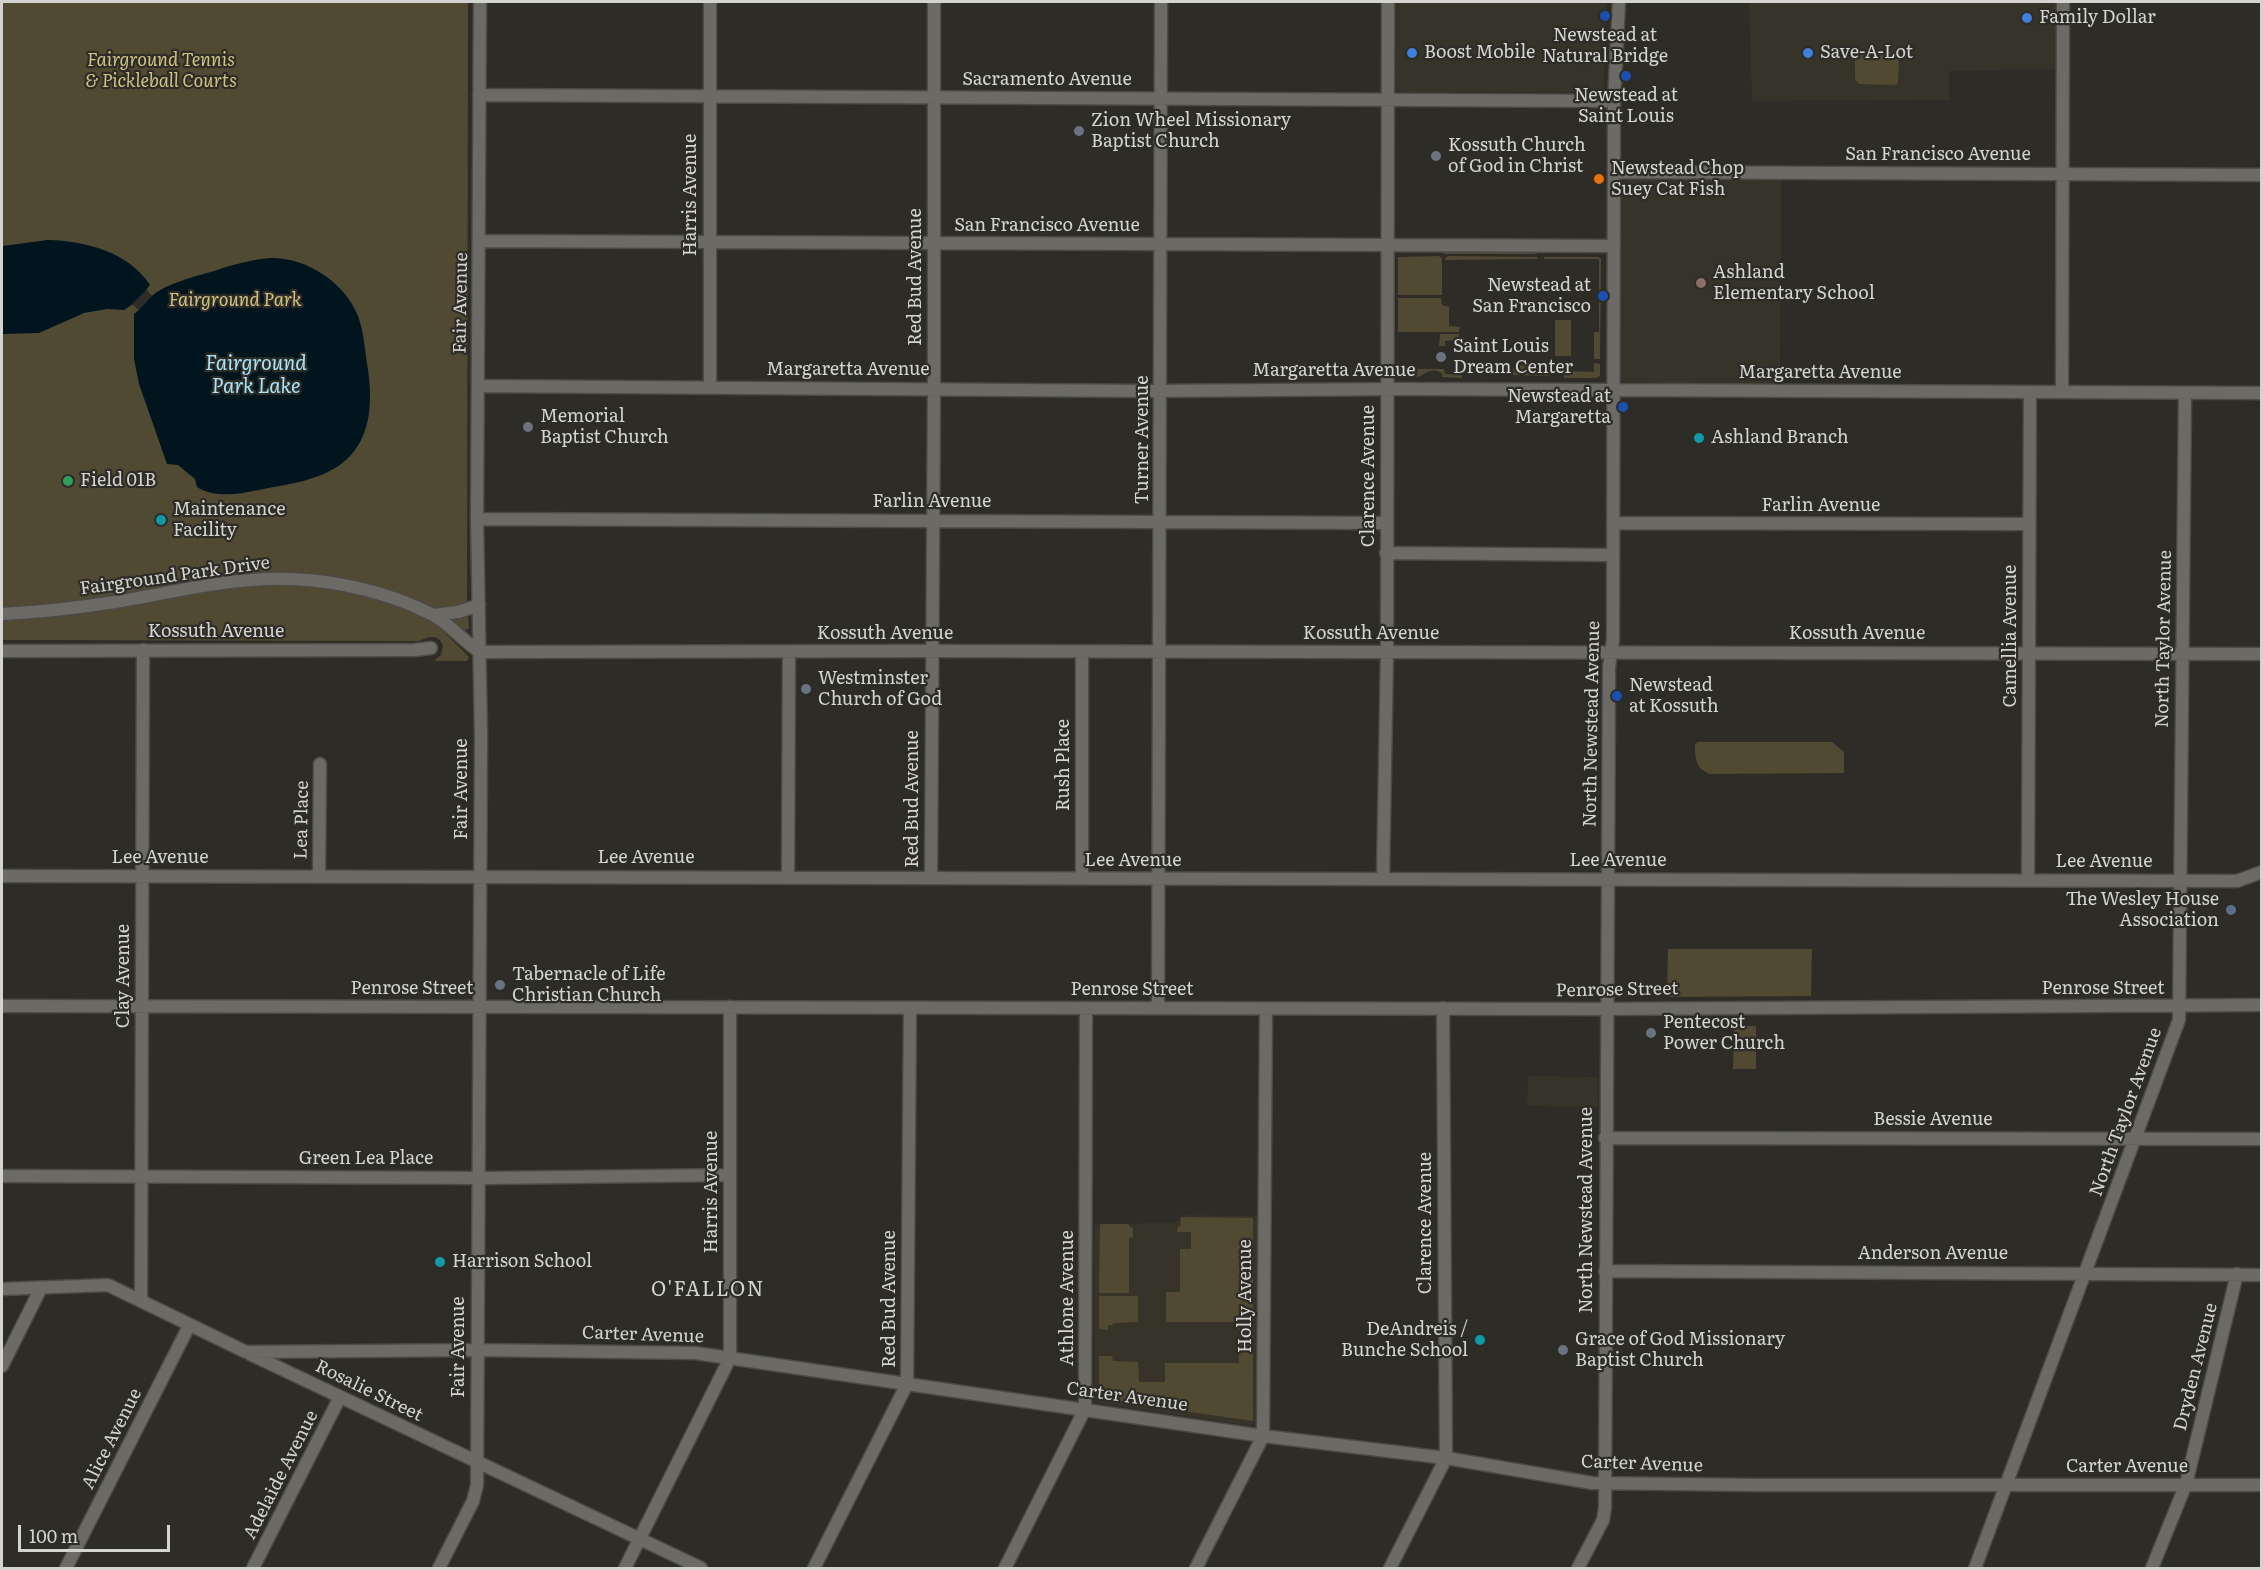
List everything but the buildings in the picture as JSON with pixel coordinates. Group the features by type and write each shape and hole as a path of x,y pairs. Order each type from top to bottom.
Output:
{"street":[{"name":"Fair Avenue","path":"439,1569 473,1501 477,1485 480,652 477,519 480,2"},
{"name":"Harris Avenue","path":"710,2 710,388"},
{"name":"Red Bud Avenue","path":"931,877 934,2"},
{"name":"Turner Avenue","path":"1159,879 1161,2"},
{"name":"Clarence Avenue","path":"1383,879 1387,652 1388,2"},
{"name":"North Newstead Avenue","path":"1578,1569 1603,1520 1605,1508 1606,879 1613,555 1614,101 1619,2"},
{"path":"2062,392 2063,2"},
{"name":"Sacramento Avenue","path":"479,95 1388,98 1614,101"},
{"name":"San Francisco Avenue","path":"1614,171 2262,175"},
{"name":"San Francisco Avenue","path":"480,241 1614,246"},
{"name":"Margaretta Avenue","path":"478,386 1161,391 1387,389 2262,393"},
{"name":"Camellia Avenue","path":"2028,880 2030,392"},
{"name":"North Taylor Avenue","path":"1975,1569 2178,1020 2185,393"},
{"name":"Farlin Avenue","path":"477,519 1387,523"},
{"name":"Farlin Avenue","path":"1613,523 2028,524"},
{"path":"1386,553 1613,555"},
{"name":"Fairground Park Drive","path":"2,614 50,612 251,580 291,579 333,584 372,593 433,615 480,652"},
{"path":"433,615 458,612 479,605"},
{"name":"Kossuth Avenue","path":"2,651 414,650 431,648"},
{"name":"Clay Avenue","path":"141,1301 143,650"},
{"name":"Kossuth Avenue","path":"480,652 2262,654"},
{"path":"788,876 789,652"},
{"name":"Rush Place","path":"1082,652 1082,878"},
{"name":"Lea Place","path":"319,876 320,764"},
{"name":"Lee Avenue","path":"2,876 2237,881 2262,872"},
{"path":"1158,1008 1159,879"},
{"name":"Penrose Street","path":"2,1006 1606,1009 2262,1005"},
{"name":"Harris Avenue","path":"625,1569 730,1358 730,1007"},
{"name":"Athlone Avenue","path":"1005,1569 1085,1409 1086,1008"},
{"name":"Clarence Avenue","path":"1390,1569 1446,1458 1443,1008"},
{"name":"Red Bud Avenue","path":"814,1569 907,1384 910,1009"},
{"name":"Holly Avenue","path":"1196,1569 1263,1436 1266,1009"},
{"name":"Bessie Avenue","path":"1605,1138 2262,1139"},
{"name":"Green Lea Place","path":"2,1176 478,1178 730,1175"},
{"name":"Anderson Avenue","path":"1605,1271 2262,1275"},
{"name":"Dryden Avenue","path":"2152,1569 2186,1484 2237,1274"},
{"name":"Carter Avenue","path":"2,1289 108,1285 246,1352 477,1350 678,1352 1263,1436 1446,1458 1605,1483 2262,1485"},
{"path":"2,1366 41,1288"},
{"name":"Alice Avenue","path":"66,1569 189,1326"},
{"name":"Rosalie Street","path":"246,1352 639,1540"},
{"name":"Adelaide Avenue","path":"253,1569 340,1397"},
{"path":"639,1540 701,1569"}],"shaded area":[{"path":"1395,2 1606,2 1604,90 1597,92 1401,92 1396,85"},
{"path":"1749,2 2055,2 2055,35 2059,69 1949,71 1949,100 1752,101"},
{"name":"Ashland Elementary School","path":"1628,180 1781,180 1780,385 1623,382 1621,378 1621,188 1623,182"},
{"path":"1528,1076 1598,1077 1598,1107 1527,1106"},
{"path":"1180,1215 1257,1216 1257,1421 1251,1426 1095,1401 1094,1225 1179,1222"}],"green space":[{"name":"Fairground Park","path":"2,2 468,2 467,600 469,629 446,634 469,657 467,661 434,661 441,655 443,645 435,637 419,641 2,640"},
{"path":"1855,52 1899,52 1898,83 1896,85 1859,84 1855,79"},
{"path":"1444,252 1537,252 1537,254 1444,254"},
{"path":"1439,256 1442,258 1442,295 1398,295 1398,257"},
{"path":"1448,256 1537,257 1537,259 1444,260"},
{"path":"1544,257 1598,257 1601,259 1600,359 1594,359 1594,332 1599,332 1599,259 1544,259"},
{"path":"1398,298 1441,298 1442,305 1449,307 1449,326 1460,327 1459,332 1398,332"},
{"path":"1555,320 1571,320 1571,356 1555,356"},
{"path":"1440,334 1459,334 1459,340 1445,341 1445,346 1439,346"},
{"path":"1488,362 1491,365 1509,365 1508,375 1488,375"},
{"path":"1594,363 1600,364 1600,376 1596,378 1564,378 1564,371 1594,372"},
{"path":"1514,365 1548,365 1549,376 1513,375"},
{"path":"1418,369 1444,369 1445,374 1462,375 1462,378 1442,377 1442,373 1434,370 1416,377"},
{"path":"1698,742 1832,742 1844,752 1844,773 1710,774 1701,769 1697,762 1695,744"},
{"path":"1668,949 1812,949 1811,996 1667,997"},
{"path":"1734,1026 1756,1026 1756,1069 1733,1069"},
{"path":"1181,1217 1253,1218 1253,1421 1099,1399 1099,1356 1112,1356 1113,1361 1138,1362 1139,1382 1165,1382 1165,1363 1239,1363 1239,1322 1166,1322 1166,1292 1180,1292 1180,1249 1191,1249 1191,1232 1177,1232"},
{"path":"1100,1224 1128,1224 1133,1229 1133,1237 1129,1238 1129,1293 1099,1293"},
{"path":"1099,1296 1138,1296 1138,1322 1113,1323 1108,1325 1108,1330 1099,1329"}],"water":[{"name":"Fairground Park Lake","path":"48,240 91,246 118,257 141,274 150,285 146,290 152,296 181,281 250,261 272,258 299,262 324,275 335,283 352,304 363,335 370,403 363,437 357,447 343,463 327,473 299,482 227,494 216,494 197,487 195,479 178,465 167,464 139,384 134,359 134,314 139,310 133,304 124,310 107,309 84,313 39,333 2,334 2,246"}],"pier":[{"path":"146,290 152,296 139,310 132,304"}],"place":[{"name":"Newstead at Natural Bridge","path":"1605,16"},
{"name":"Family Dollar","path":"2027,18"},
{"name":"Boost Mobile","path":"1412,53"},
{"name":"Save-A-Lot","path":"1808,53"},
{"name":"Newstead at Saint Louis","path":"1626,76"},
{"name":"Zion Wheel Missionary Baptist Church","path":"1079,131"},
{"name":"Kossuth Church of God in Christ","path":"1436,156"},
{"name":"Newstead Chop Suey Cat Fish","path":"1599,179"},
{"name":"Ashland Elementary School","path":"1701,283"},
{"name":"Newstead at San Francisco","path":"1603,296"},
{"name":"Saint Louis Dream Center","path":"1441,357"},
{"name":"Newstead at Margaretta","path":"1623,407"},
{"name":"Memorial Baptist Church","path":"528,427"},
{"name":"Ashland Branch","path":"1699,438"},
{"name":"Field 01B","path":"68,481"},
{"name":"Maintenance Facility","path":"161,520"},
{"name":"Westminster Church of God","path":"806,689"},
{"name":"Newstead at Kossuth","path":"1617,696"},
{"name":"The Wesley House Association","path":"2231,910"},
{"name":"Tabernacle of Life Christian Church","path":"500,985"},
{"name":"Pentecost Power Church","path":"1651,1033"},
{"name":"Harrison School","path":"440,1262"},
{"name":"DeAndreis / Bunche School","path":"1480,1340"},
{"name":"Grace of God Missionary Baptist Church","path":"1563,1350"}],"district":[{"name":"O'FALLON","path":"708,1290"}],"park label":[{"name":"Fairground Tennis & Pickleball Courts","path":"161,71"}]}
